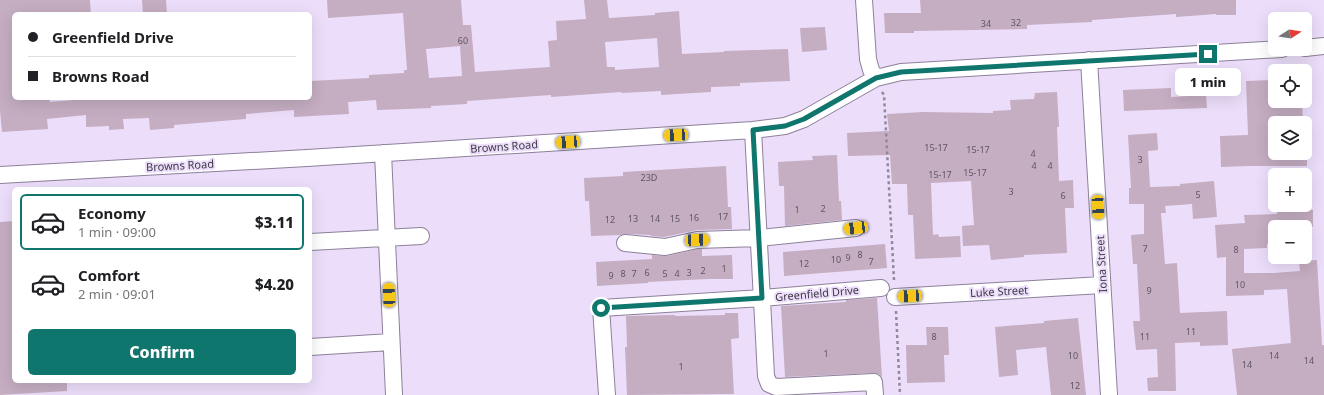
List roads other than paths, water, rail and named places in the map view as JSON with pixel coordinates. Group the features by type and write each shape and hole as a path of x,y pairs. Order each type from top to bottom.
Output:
{"street":[{"path":"864,0 868,59 870,70 876,78"},
{"path":"1312,47 1324,46"},
{"name":"Browns Road","path":"0,175 753,130 785,126 804,119 876,78 901,72 1268,50"},
{"name":"Iona Street","path":"1089,60 1109,395"},
{"path":"753,130 766,376 769,384 776,387 874,382 874,395"},
{"path":"383,153 394,395"},
{"path":"625,243 666,247 697,240 759,238 856,228"},
{"path":"312,242 421,236"},
{"name":"Luke Street","path":"895,297 1102,285"},
{"name":"Greenfield Drive","path":"607,395 601,308 762,298 881,288"},
{"path":"312,347 391,342"}]}
